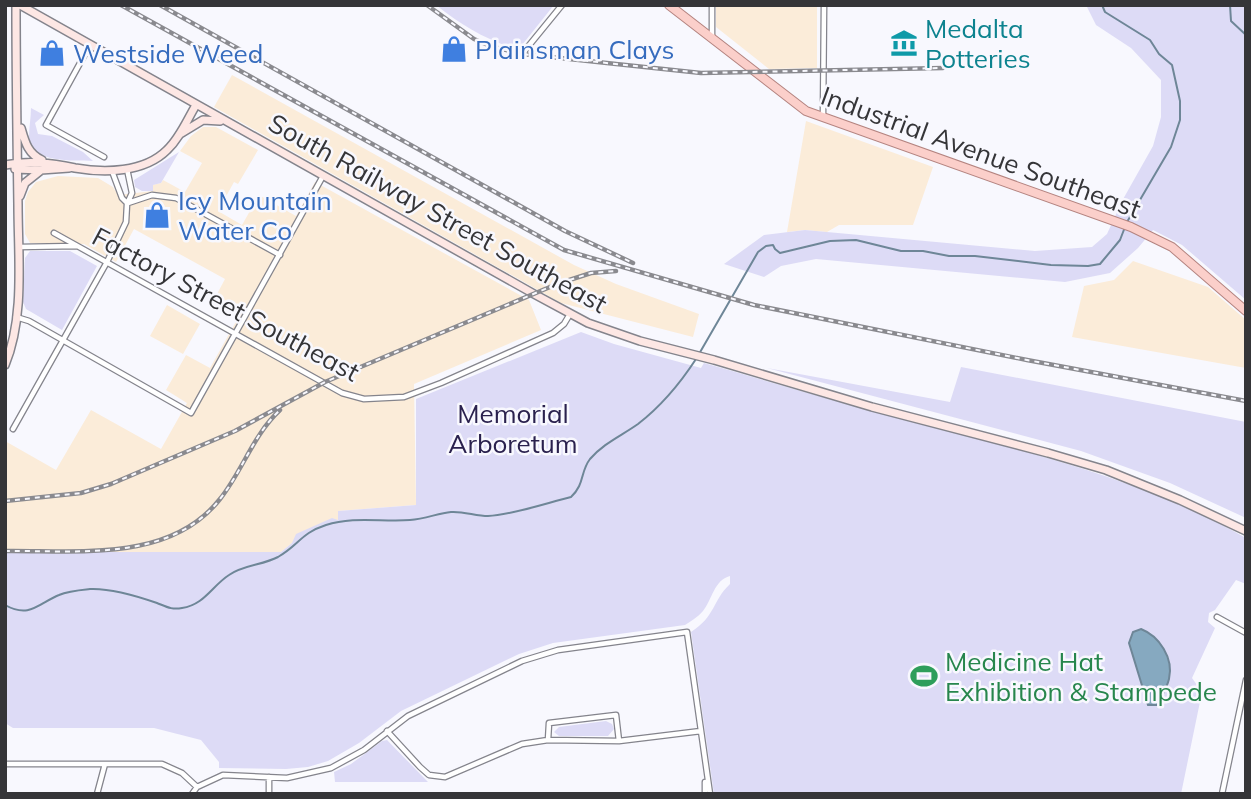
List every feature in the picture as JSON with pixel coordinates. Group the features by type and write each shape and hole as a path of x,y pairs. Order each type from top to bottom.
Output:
{"main road":[{"name":"Industrial Avenue Southeast","path":"669,5 806,111 1131,227 1172,247 1246,311"}],"street":[{"path":"5,365 10,352 15,316 18,247 18,5"},
{"name":"South Railway Street Southeast","path":"18,5 570,314 608,331 872,407 1048,453 1141,483 1246,531"},
{"path":"522,54 562,5"},
{"path":"712,5 712,38"},
{"path":"823,117 824,5"},
{"path":"90,45 46,125 104,157"},
{"path":"18,117 27,148 34,157 73,167 127,169 142,165 165,152 196,105"},
{"path":"179,134 207,119 244,131"},
{"path":"18,166 46,162"},
{"path":"5,165 41,170 73,167"},
{"path":"13,429 107,262 126,222 132,194 127,169"},
{"path":"18,204 25,183 41,170"},
{"path":"111,170 122,198 128,204"},
{"path":"15,316 25,319 191,413 323,176"},
{"path":"128,204 152,195 176,198 280,255"},
{"name":"Factory Street Southeast","path":"54,233 342,393 364,399 377,400 412,394 558,330 570,314"},
{"path":"18,247 80,246"},
{"path":"1217,617 1246,633"},
{"path":"192,794 197,787 223,775 287,778 331,768 365,750 408,716 522,661 558,650 687,632 707,794"},
{"path":"1222,794 1246,680"},
{"path":"548,740 549,723 616,715 619,741"},
{"path":"387,731 429,775 445,777 522,744 548,740 619,741 701,731"},
{"path":"6,764 162,764 182,773 197,787"},
{"path":"97,794 105,764"},
{"path":"269,777 269,794"}],"shaded area":[{"path":"716,5 817,5 817,68 769,69 716,27"},
{"path":"232,75 574,265 616,284 699,314 693,337 561,303 214,107"},
{"path":"806,121 933,167 913,225 839,225 827,232 787,232"},
{"path":"203,127 216,127 258,150 238,184 234,182 218,211 242,225 259,195 296,216 315,182 529,300 541,330 414,384 416,505 338,511 338,520 292,543 281,552 5,553 5,441 56,470 91,410 161,449 187,403 166,390 186,355 210,368 242,311 216,296 225,279 134,229 116,262 84,244 30,243 25,234 25,201 28,192 36,182 58,176 98,178 113,187 118,195 153,191 152,185 163,180 185,192 202,163 180,151 191,136"},
{"path":"1133,261 1208,287 1246,320 1246,368 1072,337 1084,286 1114,280"},
{"path":"167,305 200,324 183,354 150,336"},
{"path":"1141,629 1159,642 1169,663 1168,682 1157,705 1148,705 1129,643 1133,632"}],"green space":[{"path":"436,5 554,5 518,50 475,32"},
{"path":"1086,5 1246,5 1246,300 1182,245 1153,230 1138,248 1110,273 1065,282 816,259 781,266 764,277 724,264 764,235 805,230 1035,251 1092,247 1107,234 1153,146 1161,117 1161,80 1131,48 1096,25"},
{"path":"31,108 44,115 35,123 38,134 52,136 83,152 93,161 55,159 37,152 29,137"},
{"path":"179,152 161,183 153,185 153,191 142,191 135,187 134,180"},
{"path":"30,251 70,251 97,266 62,330 26,309 23,302 25,258"},
{"name":"Memorial Arboretum","path":"581,332 701,368 704,363 1084,469 1167,499 1246,538 1246,584 1236,580 1215,610 1209,613 1208,622 1215,628 1192,678 1202,692 1181,794 714,794 691,632 710,614 730,584 730,576 720,582 701,613 685,625 553,643 519,654 401,711 359,743 328,761 308,767 219,768 219,762 201,740 154,728 13,728 5,723 5,552 281,552 292,543 296,534 332,518 338,520 338,511 416,505 416,399"},
{"path":"961,367 1246,422 1246,518 1170,483 1081,451 767,368 950,402"},
{"path":"606,721 612,724 614,729 608,736 559,736 554,732 559,727"},
{"path":"387,740 428,782 335,782 334,772"}],"waterway":[{"path":"1102,5 1105,12 1150,40 1159,54 1172,65 1180,101 1180,120 1171,147 1127,222"},
{"path":"1230,5 1231,21 1246,35"},
{"path":"699,354 758,252 766,246 773,245 780,253 830,241 856,240 901,251 1088,266 1100,264 1120,240 1125,227"},
{"path":"5,605 28,610 66,593 98,589 133,595 170,608 182,608 202,599 223,579 235,572 278,557 305,535 336,522 416,519 451,512 497,515 571,497 590,459 654,410 696,359"}],"railway":[{"path":"121,5 564,250 754,305 1246,401"},
{"path":"160,5 565,231 633,263"},
{"path":"427,5 474,39 522,54 701,73 943,68"},
{"path":"5,501 81,493 111,484 235,431 325,382 557,284 591,273 616,271"},
{"path":"5,551 121,549 175,534 199,520 220,499 262,430 280,410"}],"place":[{"name":"Medalta Potteries","path":"904,43"},
{"name":"Plainsman Clays","path":"454,49"},
{"name":"Westside Weed","path":"52,53"},
{"name":"Icy Mountain Water Co","path":"157,215"},
{"name":"Medicine Hat Exhibition & Stampede","path":"924,676"}]}
